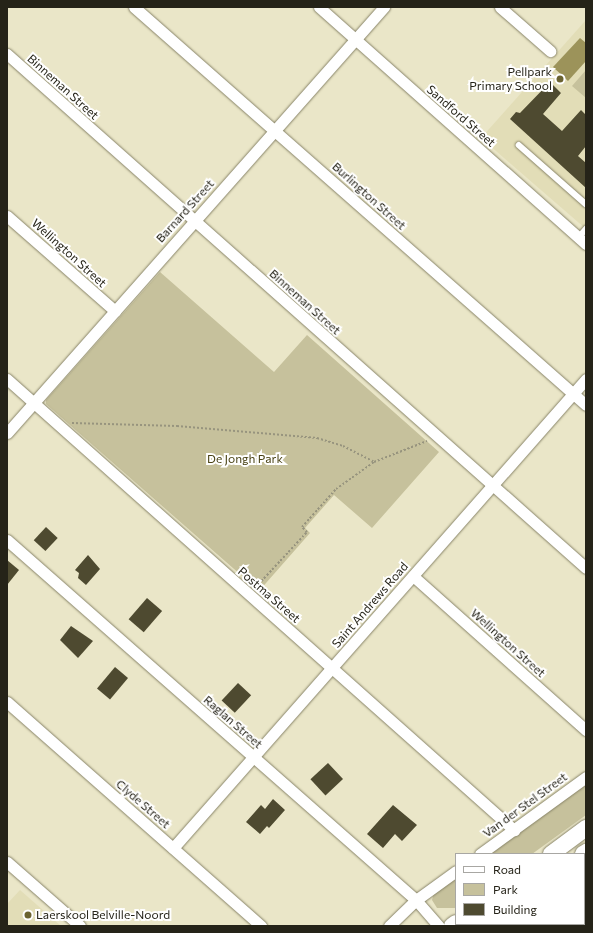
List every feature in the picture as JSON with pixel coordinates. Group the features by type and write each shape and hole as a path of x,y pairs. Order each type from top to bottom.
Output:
{"main road":[{"path":"552,853 586,828"}],"street":[{"name":"Burlington Street","path":"134,7 586,405"},
{"name":"Sandford Street","path":"319,7 584,237"},
{"name":"Barnard Street","path":"7,432 384,7"},
{"path":"500,7 550,51"},
{"name":"Binneman Street","path":"7,54 586,568"},
{"name":"Wellington Street","path":"7,216 115,311"},
{"name":"Postma Street","path":"7,379 514,830"},
{"name":"Saint Andrews Road","path":"173,848 586,379"},
{"name":"Raglan Street","path":"7,540 416,900 439,926"},
{"name":"Wellington Street","path":"413,576 586,730"},
{"name":"Clyde Street","path":"7,702 261,926"},
{"name":"Van der Stel Street","path":"481,853 586,777"},
{"path":"7,862 80,926"},
{"path":"389,926 416,900 455,872"}],"lane":[{"path":"519,145 586,204"}],"path":[{"path":"67,423 171,426 317,438 343,446 374,462"},
{"path":"255,588 308,532 302,527 336,489 374,462 431,440"}],"shaded area":[{"name":"Pellpark Primary School","path":"586,20 586,229 481,138"},
{"path":"580,38 586,43 586,61 568,81 553,67"},
{"name":"Laerskool Belville-Noord","path":"20,890 61,926 7,926 7,904"}],"green space":[{"path":"586,70 586,98 572,86"},
{"name":"De Jongh Park","path":"160,272 274,372 307,335 439,452 372,528 334,495 305,528 310,533 259,591 46,404 46,400"},
{"path":"586,784 586,815 533,853 490,853"},
{"path":"455,879 455,908 437,908 432,900 434,893"}],"building":[{"path":"550,82 561,93 543,114 562,131 581,110 586,115 586,146 578,156 586,163 586,188 510,119 516,112 520,113"},
{"path":"46,527 58,538 45,551 34,540"},
{"path":"88,555 100,569 86,585 78,578 79,573 75,570"},
{"path":"7,560 19,570 7,585"},
{"path":"147,598 162,611 144,632 129,619"},
{"path":"71,626 93,641 78,658 60,640"},
{"path":"115,667 128,678 110,699 97,688"},
{"path":"238,683 251,695 235,713 222,701"},
{"path":"328,763 343,779 325,795 310,779"},
{"path":"273,799 285,810 269,828 267,826 260,834 246,822 261,805 265,809"},
{"path":"393,805 417,825 402,841 395,834 383,848 367,834"}],"place":[{"name":"Pellpark Primary School","path":"560,79"},
{"name":"Laerskool Belville-Noord","path":"28,915"}]}
